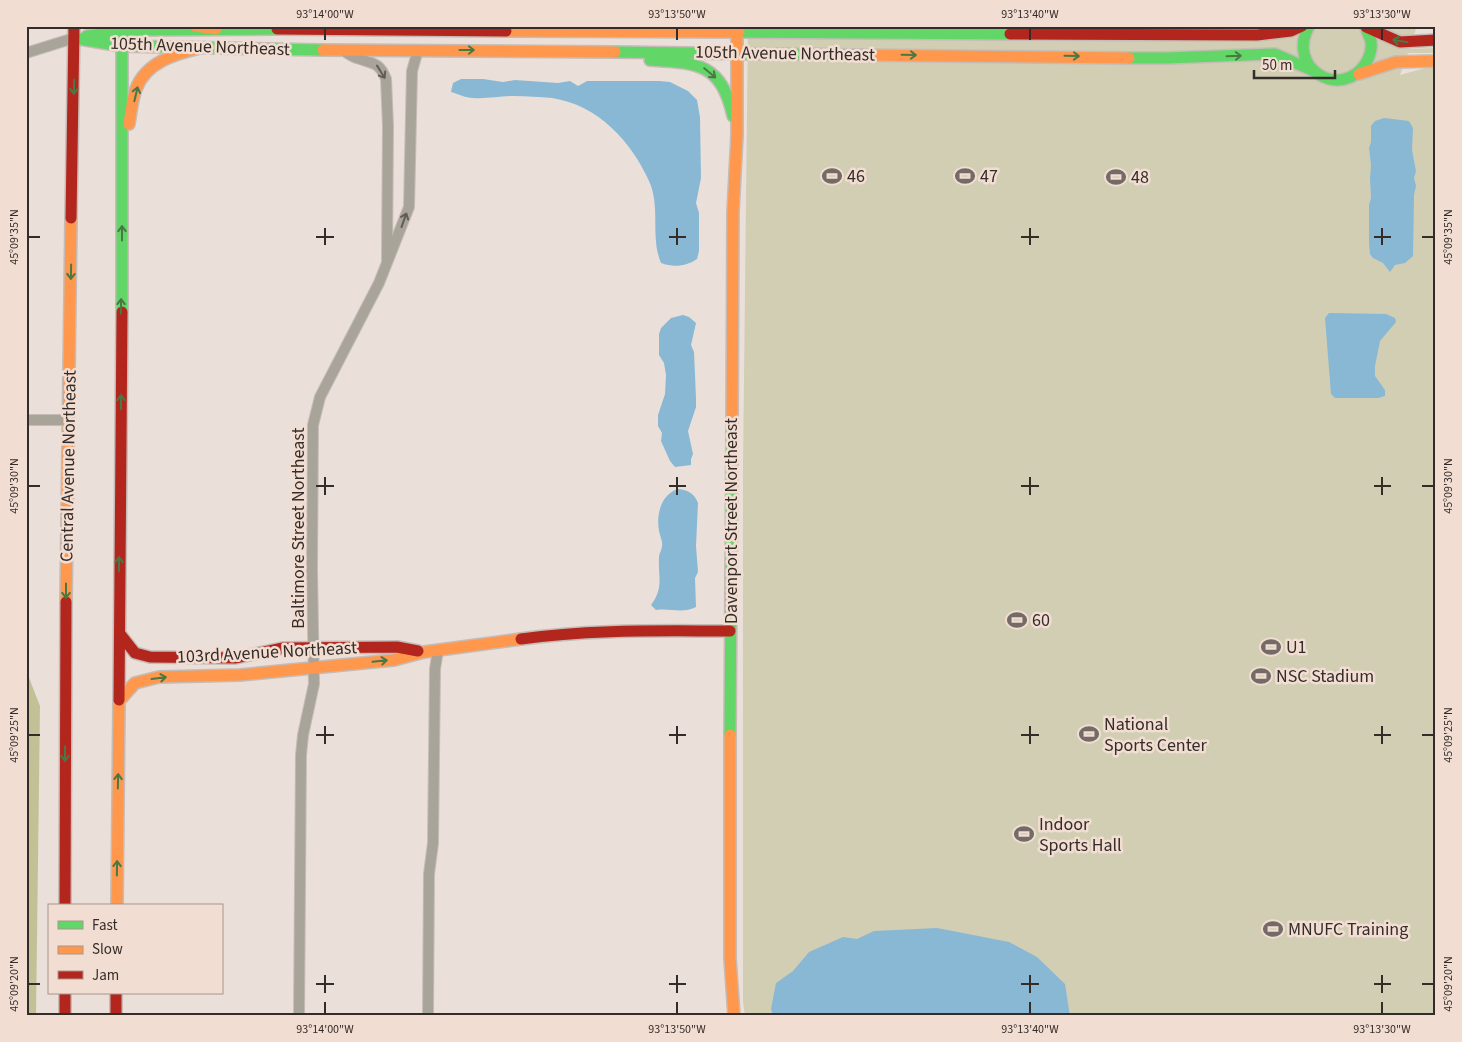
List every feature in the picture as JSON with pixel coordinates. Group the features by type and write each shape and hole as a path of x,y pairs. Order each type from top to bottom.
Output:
{"main road":[{"path":"195,26 216,29"},
{"name":"105th Avenue Northeast","path":"74,32 122,28 737,28 757,32 1256,35 1291,31 1302,26"},
{"path":"1309,26 1302,42 1303,53 1307,63 1314,71"},
{"path":"1366,27 1400,42 1436,40"},
{"path":"1356,75 1369,60 1372,49 1371,38 1366,27"},
{"path":"117,904 122,28"},
{"name":"Davenport Street Northeast","path":"734,1016 730,949 730,631 733,212 737,135 737,28"},
{"name":"105th Avenue Northeast","path":"74,32 121,46 200,48 1167,58 1276,54 1333,80 1347,79 1396,62 1436,61"},
{"name":"Central Avenue Northeast","path":"65,904 66,557 74,32"},
{"path":"122,159 139,82 148,72 166,59 200,48"},
{"path":"577,51 696,65 710,71 724,89 731,108 737,135"},
{"name":"103rd Avenue Northeast","path":"119,700 135,684 159,677 240,675 394,660 424,652 573,633 730,631"},
{"name":"103rd Avenue Northeast","path":"120,634 135,653 150,657 235,658 283,648 397,647 424,652"},
{"path":"64,1016 65,994"},
{"path":"116,994 116,1016"}],"street":[{"path":"26,54 74,32"},
{"name":"Baltimore Street Northeast","path":"341,49 358,59 375,63 384,72 386,79 388,266"},
{"name":"Baltimore Street Northeast","path":"299,1016 301,755 303,735 313,693 314,667 313,425 320,397 388,266 409,207 412,71 418,50"},
{"path":"26,420 68,420"},
{"path":"428,1016 429,874 433,843 435,669 438,650"}],"shaded area":[{"name":"National Sports Center","path":"748,26 1417,26 1409,49 1436,48 1436,53 1408,53 1400,75 1436,65 1436,1016 745,1016 743,1001 743,467"}],"green space":[{"path":"26,670 40,706 36,1016 26,1016"}],"water":[{"path":"461,79 483,79 503,82 515,80 558,83 570,81 578,86 587,81 659,81 670,82 688,91 697,100 700,117 701,178 696,203 699,213 699,251 697,259 680,266 661,263 656,243 653,191 649,181 642,166 623,139 598,117 584,108 552,98 514,96 473,98 451,92 453,83"},
{"path":"1384,118 1409,121 1413,128 1412,150 1416,171 1414,178 1416,186 1414,195 1413,256 1405,263 1395,265 1390,272 1383,263 1373,258 1370,254 1369,244 1371,165 1369,148 1371,126 1375,121"},
{"path":"1329,313 1386,314 1395,318 1396,322 1380,341 1375,366 1375,376 1385,390 1385,396 1378,398 1335,398 1331,394 1325,318"},
{"path":"683,315 696,323 691,345 694,352 696,407 688,431 693,454 691,465 675,467 670,461 661,441 662,433 658,426 658,415 665,394 666,375 664,363 659,355 659,334 661,328 671,318"},
{"path":"678,489 690,493 698,503 696,546 698,572 695,578 696,607 686,610 656,610 651,605 658,593 660,582 659,554 662,549 662,541 658,525 659,512 667,495"},
{"path":"937,928 1009,942 1037,957 1065,984 1070,1016 773,1016 771,1009 776,983 793,971 809,952 843,937 857,939 874,931"}],"traffic: fast":[{"path":"122,26 122,312"},
{"path":"1309,26 1304,41 1304,55 1310,67 1320,75 1331,79 1344,79 1356,74 1366,63 1369,58 1371,41 1365,26"},
{"path":"87,36 138,30 277,29"},
{"path":"739,32 1010,34"},
{"path":"74,38 121,46 323,50"},
{"path":"615,52 852,55"},
{"path":"1129,58 1275,54 1314,71"},
{"path":"650,60 682,63 705,69 722,85 733,116"},
{"path":"730,735 732,428"}],"traffic: slow":[{"path":"195,26 216,29"},
{"path":"732,428 733,212 737,135 737,26"},
{"path":"506,31 739,32"},
{"path":"129,124 136,89 147,72 171,56 200,48"},
{"path":"323,50 615,52"},
{"path":"852,55 1129,58"},
{"path":"1359,74 1396,62 1436,61"},
{"path":"66,602 71,218"},
{"path":"119,701 135,683 159,677 240,675 394,660 424,652 521,639"},
{"path":"117,904 119,700"},
{"path":"730,735 730,958 734,1016"}],"traffic: jam":[{"path":"71,218 74,26"},
{"path":"1010,34 1257,35 1291,31 1302,26"},
{"path":"1366,27 1400,42 1436,40"},
{"path":"277,29 506,31"},
{"path":"119,700 122,312"},
{"path":"65,904 66,602"},
{"path":"521,639 599,632 730,631"},
{"path":"120,634 135,653 150,657 235,658 283,648 397,647 418,651"},
{"path":"65,994 65,1016"},
{"path":"116,994 116,1016"}],"place":[{"name":"46","path":"832,176"},
{"name":"47","path":"965,176"},
{"name":"48","path":"1116,177"},
{"name":"60","path":"1017,620"},
{"name":"U1","path":"1271,647"},
{"name":"NSC Stadium","path":"1261,676"},
{"name":"National Sports Center","path":"1089,734"},
{"name":"Indoor Sports Hall","path":"1024,834"},
{"name":"MNUFC Training","path":"1273,929"}]}
